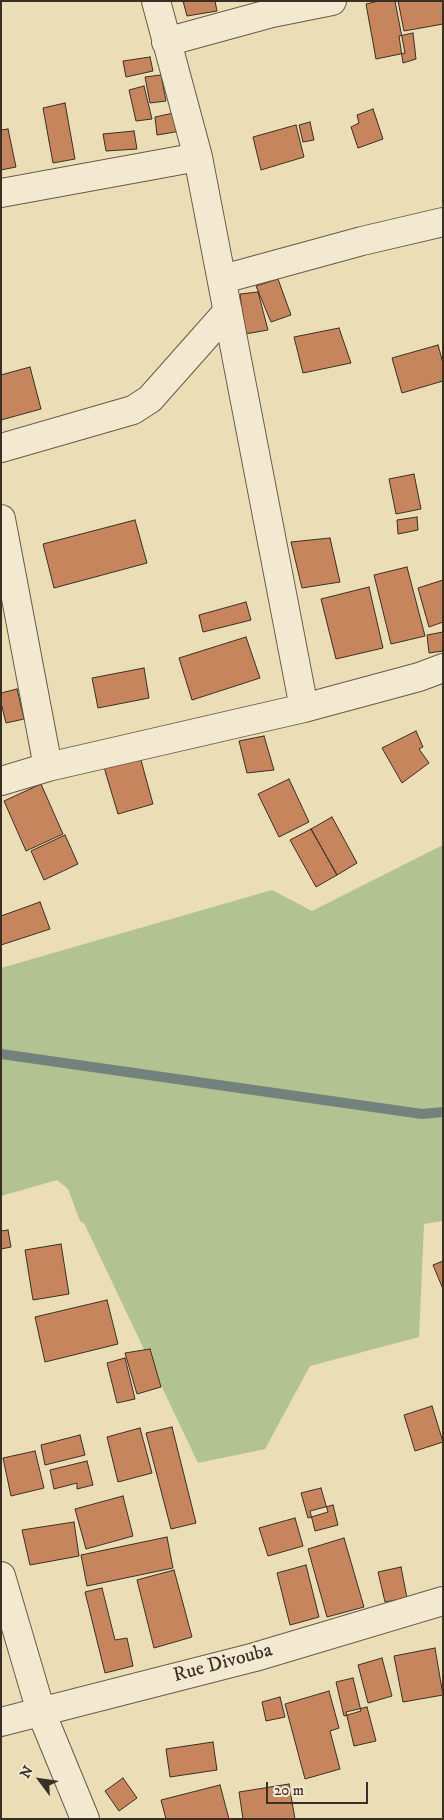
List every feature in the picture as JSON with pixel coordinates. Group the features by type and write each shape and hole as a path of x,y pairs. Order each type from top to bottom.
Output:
{"street":[{"path":"156,1 198,157 223,279 304,708"},
{"path":"166,42 272,13 332,1"},
{"path":"1,193 198,157"},
{"path":"223,279 362,241 443,222"},
{"path":"1,448 133,410 150,400 228,311"},
{"path":"1,519 48,767"},
{"path":"1,781 48,767 304,708 419,677 443,668"},
{"path":"1,1576 41,1712 85,1819"},
{"name":"Rue Divouba","path":"1,1722 255,1656 443,1601"}],"green space":[{"path":"443,845 443,1221 424,1224 419,1337 310,1366 265,1449 198,1463 84,1223 80,1221 68,1189 57,1180 1,1196 1,968 272,890 312,911"}],"building":[{"path":"183,1 215,1 217,11 187,16"},
{"path":"379,1 395,1 405,53 376,59 366,4"},
{"path":"398,1 443,1 443,24 404,31"},
{"path":"413,33 416,59 403,63 399,36"},
{"path":"150,57 153,71 126,77 123,61"},
{"path":"161,75 166,101 150,103 145,77"},
{"path":"144,86 152,119 136,121 129,90"},
{"path":"65,103 75,159 53,163 43,108"},
{"path":"373,109 383,139 358,148 351,127 359,123 357,115"},
{"path":"183,111 187,130 157,135 155,117"},
{"path":"310,122 314,140 303,142 299,125"},
{"path":"296,125 304,157 261,170 253,137"},
{"path":"8,129 16,167 1,170 1,130"},
{"path":"134,131 137,149 106,151 103,134"},
{"path":"278,279 291,315 271,322 256,286"},
{"path":"258,292 268,330 245,334 240,294"},
{"path":"339,328 351,363 303,373 294,337"},
{"path":"438,345 443,363 443,381 402,393 392,358"},
{"path":"30,367 41,409 1,420 1,375"},
{"path":"414,474 421,509 396,514 389,479"},
{"path":"417,517 418,530 398,534 397,520"},
{"path":"135,520 147,563 54,588 43,544"},
{"path":"330,538 340,582 302,588 291,542"},
{"path":"407,567 425,636 391,644 374,575"},
{"path":"443,580 443,622 429,627 418,588"},
{"path":"369,587 383,648 336,659 321,599"},
{"path":"246,602 251,620 203,632 199,615"},
{"path":"443,632 443,651 429,653 427,635"},
{"path":"246,637 260,678 192,700 179,658"},
{"path":"144,668 149,698 98,708 92,678"},
{"path":"17,689 24,719 6,723 1,703 1,693"},
{"path":"416,731 423,747 419,749 429,763 402,783 382,748"},
{"path":"264,736 274,770 247,773 239,741"},
{"path":"139,753 153,804 118,814 103,764"},
{"path":"289,779 309,822 279,837 258,794"},
{"path":"41,784 63,834 26,851 4,801"},
{"path":"332,817 357,863 337,875 311,829"},
{"path":"311,829 337,875 316,887 290,840"},
{"path":"65,835 78,864 44,880 31,851"},
{"path":"40,902 50,929 1,945 1,916"},
{"path":"8,1230 11,1247 1,1249 1,1231"},
{"path":"61,1244 69,1294 33,1300 25,1250"},
{"path":"443,1261 443,1289 433,1265"},
{"path":"107,1300 118,1344 45,1362 35,1317"},
{"path":"150,1349 161,1387 137,1394 125,1353"},
{"path":"125,1358 135,1399 117,1403 107,1363"},
{"path":"432,1406 443,1442 415,1451 404,1415"},
{"path":"172,1427 196,1523 171,1529 146,1433"},
{"path":"140,1428 152,1473 118,1482 107,1437"},
{"path":"80,1435 85,1455 45,1465 41,1445"},
{"path":"35,1451 44,1488 11,1496 3,1458"},
{"path":"87,1461 93,1485 77,1489 77,1483 54,1489 50,1470"},
{"path":"321,1488 328,1512 308,1518 301,1493"},
{"path":"123,1496 133,1536 86,1549 75,1509"},
{"path":"333,1505 338,1525 315,1531 310,1511"},
{"path":"295,1518 303,1546 268,1556 259,1528"},
{"path":"74,1522 79,1556 30,1565 22,1530"},
{"path":"167,1537 173,1568 87,1586 81,1555"},
{"path":"344,1538 364,1607 327,1617 308,1549"},
{"path":"306,1565 319,1617 290,1625 277,1573"},
{"path":"401,1567 407,1598 385,1602 378,1572"},
{"path":"174,1570 192,1637 154,1648 137,1580"},
{"path":"102,1588 115,1640 127,1638 133,1666 105,1673 85,1592"},
{"path":"435,1648 443,1695 403,1702 394,1656"},
{"path":"382,1658 392,1696 368,1703 358,1665"},
{"path":"353,1678 361,1711 344,1716 336,1682"},
{"path":"329,1691 339,1728 330,1731 340,1769 305,1779 285,1704"},
{"path":"280,1697 285,1717 266,1721 262,1702"},
{"path":"367,1707 376,1741 354,1746 346,1712"},
{"path":"213,1742 217,1770 170,1777 166,1749"},
{"path":"123,1778 137,1798 119,1811 105,1791"},
{"path":"289,1784 295,1819 243,1819 239,1792"},
{"path":"220,1785 229,1819 166,1819 161,1800"}],"waterway":[{"path":"1,1054 422,1114 443,1112"}]}
